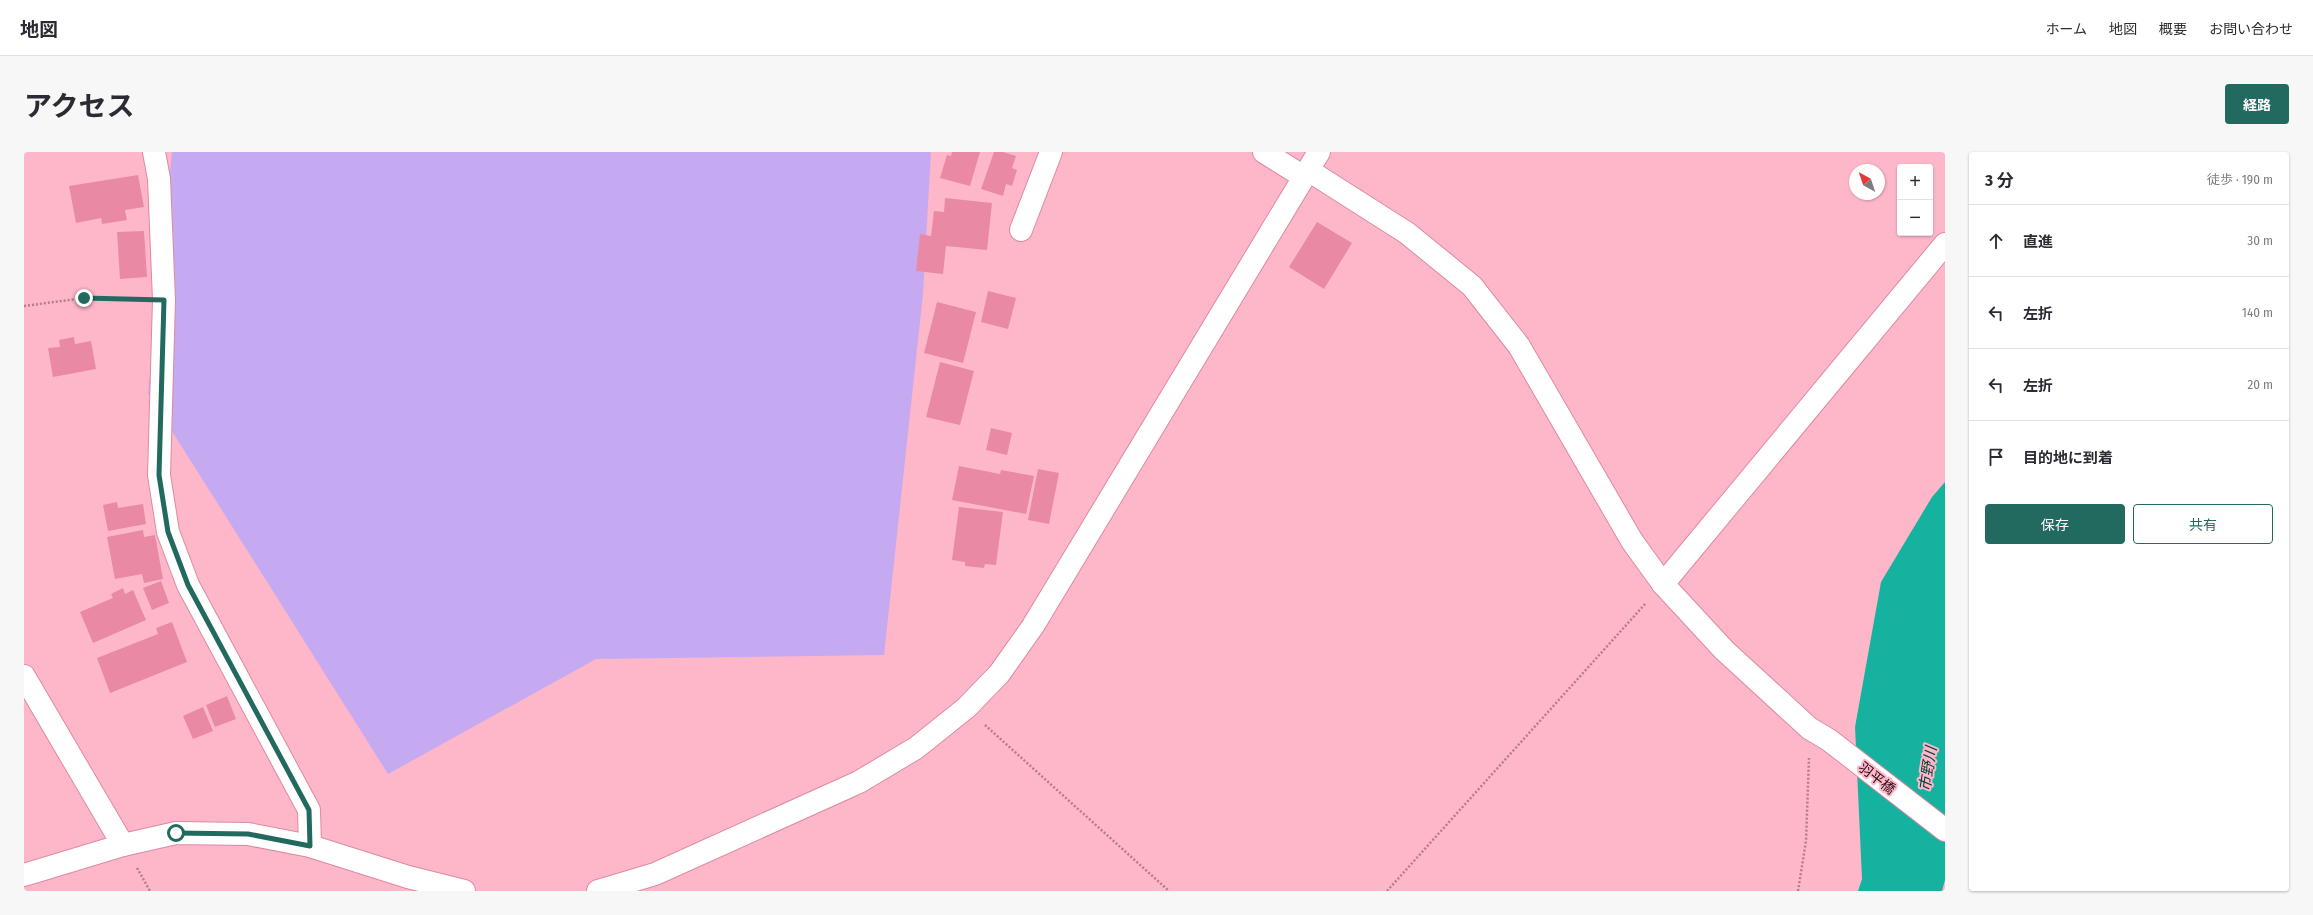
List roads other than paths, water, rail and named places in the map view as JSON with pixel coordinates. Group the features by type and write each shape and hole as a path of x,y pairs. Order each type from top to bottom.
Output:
{"street":[{"path":"154,152 159,179 164,300 159,475 168,532 188,585 309,810 310,846"},
{"path":"1021,230 1051,152"},
{"name":"羽平橋","path":"1264,152 1310,166 1406,233 1472,286 1518,346 1632,542 1663,584 1724,650 1809,728 1829,740 1945,830"},
{"path":"598,891 655,874 859,782 916,748 966,708 999,674 1033,626 1310,166"},
{"path":"1663,584 1945,244"},
{"path":"24,676 123,845"},
{"path":"24,875 123,845 176,833 248,834 310,846 408,877 464,891"}],"water":[{"name":"市野川","path":"1945,482 1945,880 1942,891 1858,891 1862,879 1855,727 1881,582 1932,497"}]}
